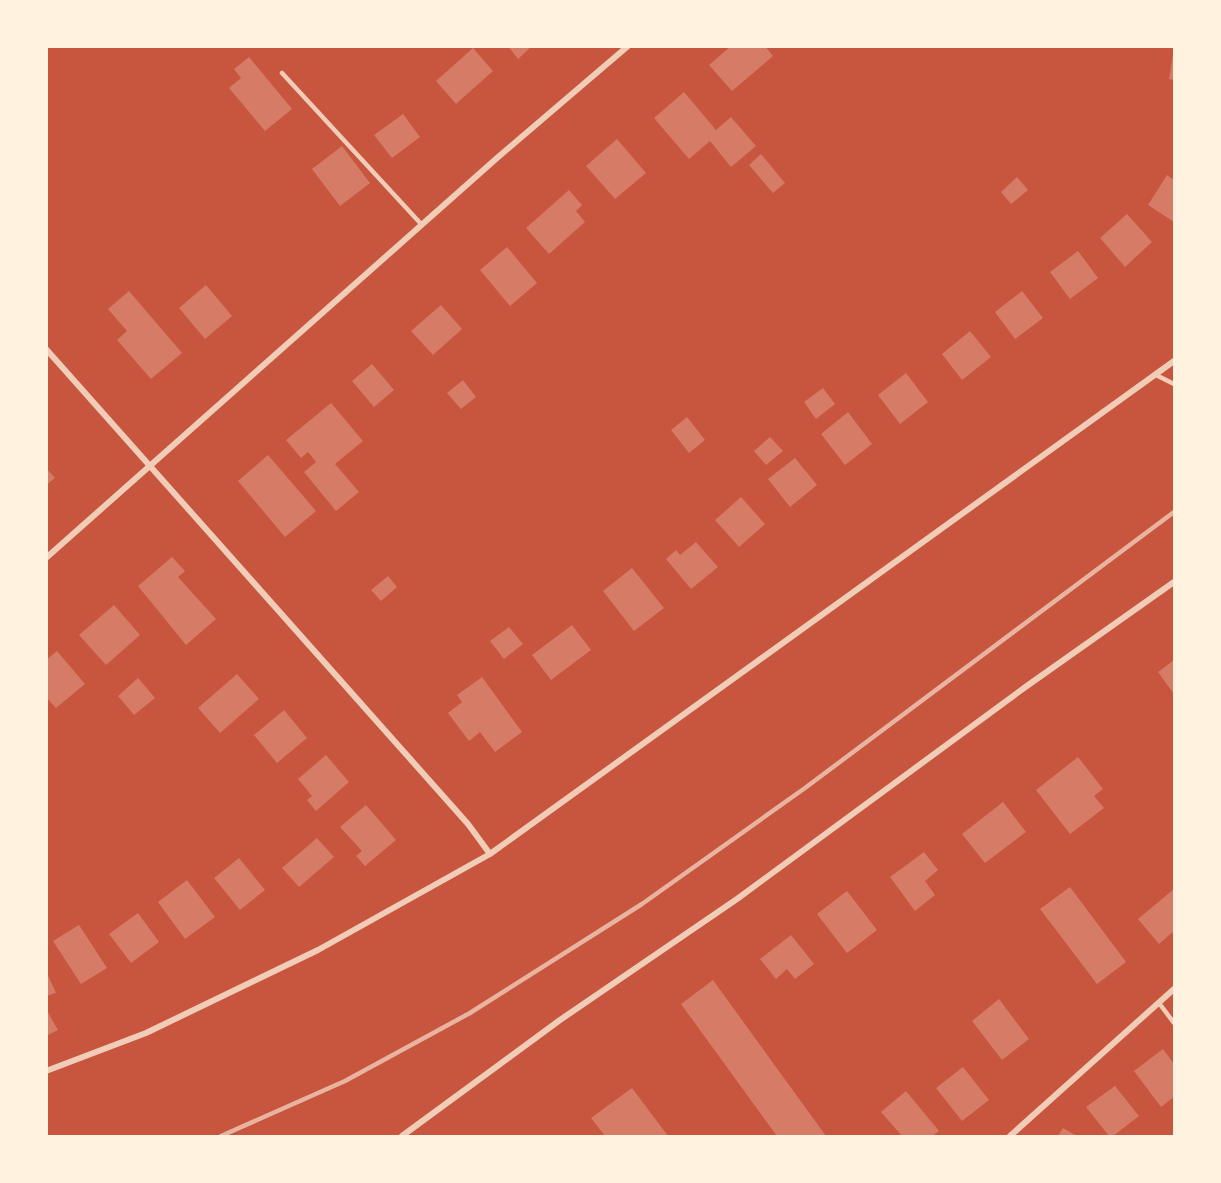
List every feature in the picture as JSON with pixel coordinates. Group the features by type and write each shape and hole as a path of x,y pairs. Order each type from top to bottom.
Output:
{"street":[{"path":"46,558 497,158 628,46"},
{"path":"46,349 468,824 490,854"},
{"path":"46,1071 146,1033 318,950 490,854 1174,362"},
{"path":"402,1137 560,1020 737,899 1024,688 1174,582"},
{"path":"1010,1137 1174,989"}],"lane":[{"path":"282,73 423,225"},
{"path":"1156,375 1174,384"},
{"path":"1159,1003 1174,1023"}],"building":[{"path":"508,46 532,46 518,59"},
{"path":"731,46 765,46 773,56 732,91 709,65"},
{"path":"473,48 493,71 456,104 436,81"},
{"path":"1174,54 1174,80 1169,79"},
{"path":"249,57 292,109 265,131 229,88 241,78 234,69"},
{"path":"684,92 716,130 731,117 756,146 731,167 710,141 689,159 654,118"},
{"path":"403,114 420,137 392,158 374,135"},
{"path":"617,139 646,173 615,199 586,166"},
{"path":"342,146 370,183 340,206 312,169"},
{"path":"761,154 785,183 773,193 749,165"},
{"path":"1167,175 1174,180 1174,222 1148,205"},
{"path":"1017,177 1028,190 1011,204 1001,192"},
{"path":"569,190 582,205 576,211 585,222 549,254 526,228"},
{"path":"1127,214 1152,242 1125,267 1100,238"},
{"path":"507,247 537,283 510,306 480,270"},
{"path":"1078,251 1098,278 1070,299 1050,272"},
{"path":"206,285 232,316 205,339 179,308"},
{"path":"129,291 182,353 151,379 117,340 127,331 108,309"},
{"path":"1022,291 1043,318 1015,339 995,312"},
{"path":"441,305 462,329 433,355 411,331"},
{"path":"970,331 991,357 962,380 942,354"},
{"path":"372,364 394,390 374,407 352,381"},
{"path":"906,373 928,402 900,424 878,395"},
{"path":"463,380 476,397 461,409 447,393"},
{"path":"823,388 835,404 816,419 804,402"},
{"path":"331,403 363,441 335,464 359,492 336,511 304,472 316,462 308,452 301,458 286,440"},
{"path":"848,412 872,444 845,465 821,434"},
{"path":"687,417 705,440 689,453 671,430"},
{"path":"770,437 783,451 766,465 754,451"},
{"path":"268,455 316,511 285,537 238,481"},
{"path":"795,458 817,485 790,507 768,479"},
{"path":"46,468 55,478 46,485"},
{"path":"741,497 765,524 739,547 715,520"},
{"path":"696,542 718,567 691,589 666,559 676,550 680,555"},
{"path":"172,557 185,571 178,577 216,619 186,645 138,586"},
{"path":"632,568 664,608 634,631 603,591"},
{"path":"388,576 397,587 381,601 371,590"},
{"path":"114,605 140,635 106,665 79,635"},
{"path":"572,625 591,650 551,680 532,655"},
{"path":"509,627 523,644 504,659 490,641"},
{"path":"57,651 85,684 56,708 46,697 46,660"},
{"path":"1174,660 1174,694 1158,672"},
{"path":"237,674 259,699 220,733 198,708"},
{"path":"482,677 522,732 495,752 480,732 469,741 448,713 462,702 457,695"},
{"path":"138,678 155,698 134,715 118,696"},
{"path":"284,710 307,738 277,763 254,735"},
{"path":"326,755 349,782 316,811 307,800 312,796 298,779"},
{"path":"1078,757 1103,789 1094,796 1104,808 1070,834 1036,790"},
{"path":"1003,802 1026,832 985,863 962,834"},
{"path":"366,805 396,840 365,866 356,856 362,851 340,827"},
{"path":"317,838 334,857 299,887 282,868"},
{"path":"924,852 938,870 925,881 935,895 915,911 890,877"},
{"path":"239,858 265,890 240,910 214,878"},
{"path":"187,880 215,917 185,939 158,902"},
{"path":"1070,887 1126,962 1097,984 1040,909"},
{"path":"1174,889 1174,931 1159,944 1138,919"},
{"path":"847,891 877,930 847,953 817,914"},
{"path":"138,913 159,942 131,963 109,934"},
{"path":"79,925 107,968 81,984 53,941"},
{"path":"791,935 814,964 795,979 787,969 776,979 760,959"},
{"path":"46,971 56,993 46,996"},
{"path":"713,980 826,1136 777,1136 681,1004"},
{"path":"999,999 1029,1039 1002,1060 972,1021"},
{"path":"46,1009 58,1030 46,1036"},
{"path":"1163,1049 1174,1064 1174,1097 1161,1107 1134,1071"},
{"path":"963,1067 989,1100 962,1121 936,1088"},
{"path":"1115,1086 1139,1116 1113,1136 1109,1136 1086,1107"},
{"path":"632,1088 668,1136 605,1136 591,1118"},
{"path":"906,1091 939,1131 932,1136 902,1136 881,1112"},
{"path":"1063,1128 1077,1136 1058,1136"}],"railway":[{"path":"221,1136 345,1081 470,1013 642,904 805,788 1174,512"}]}
